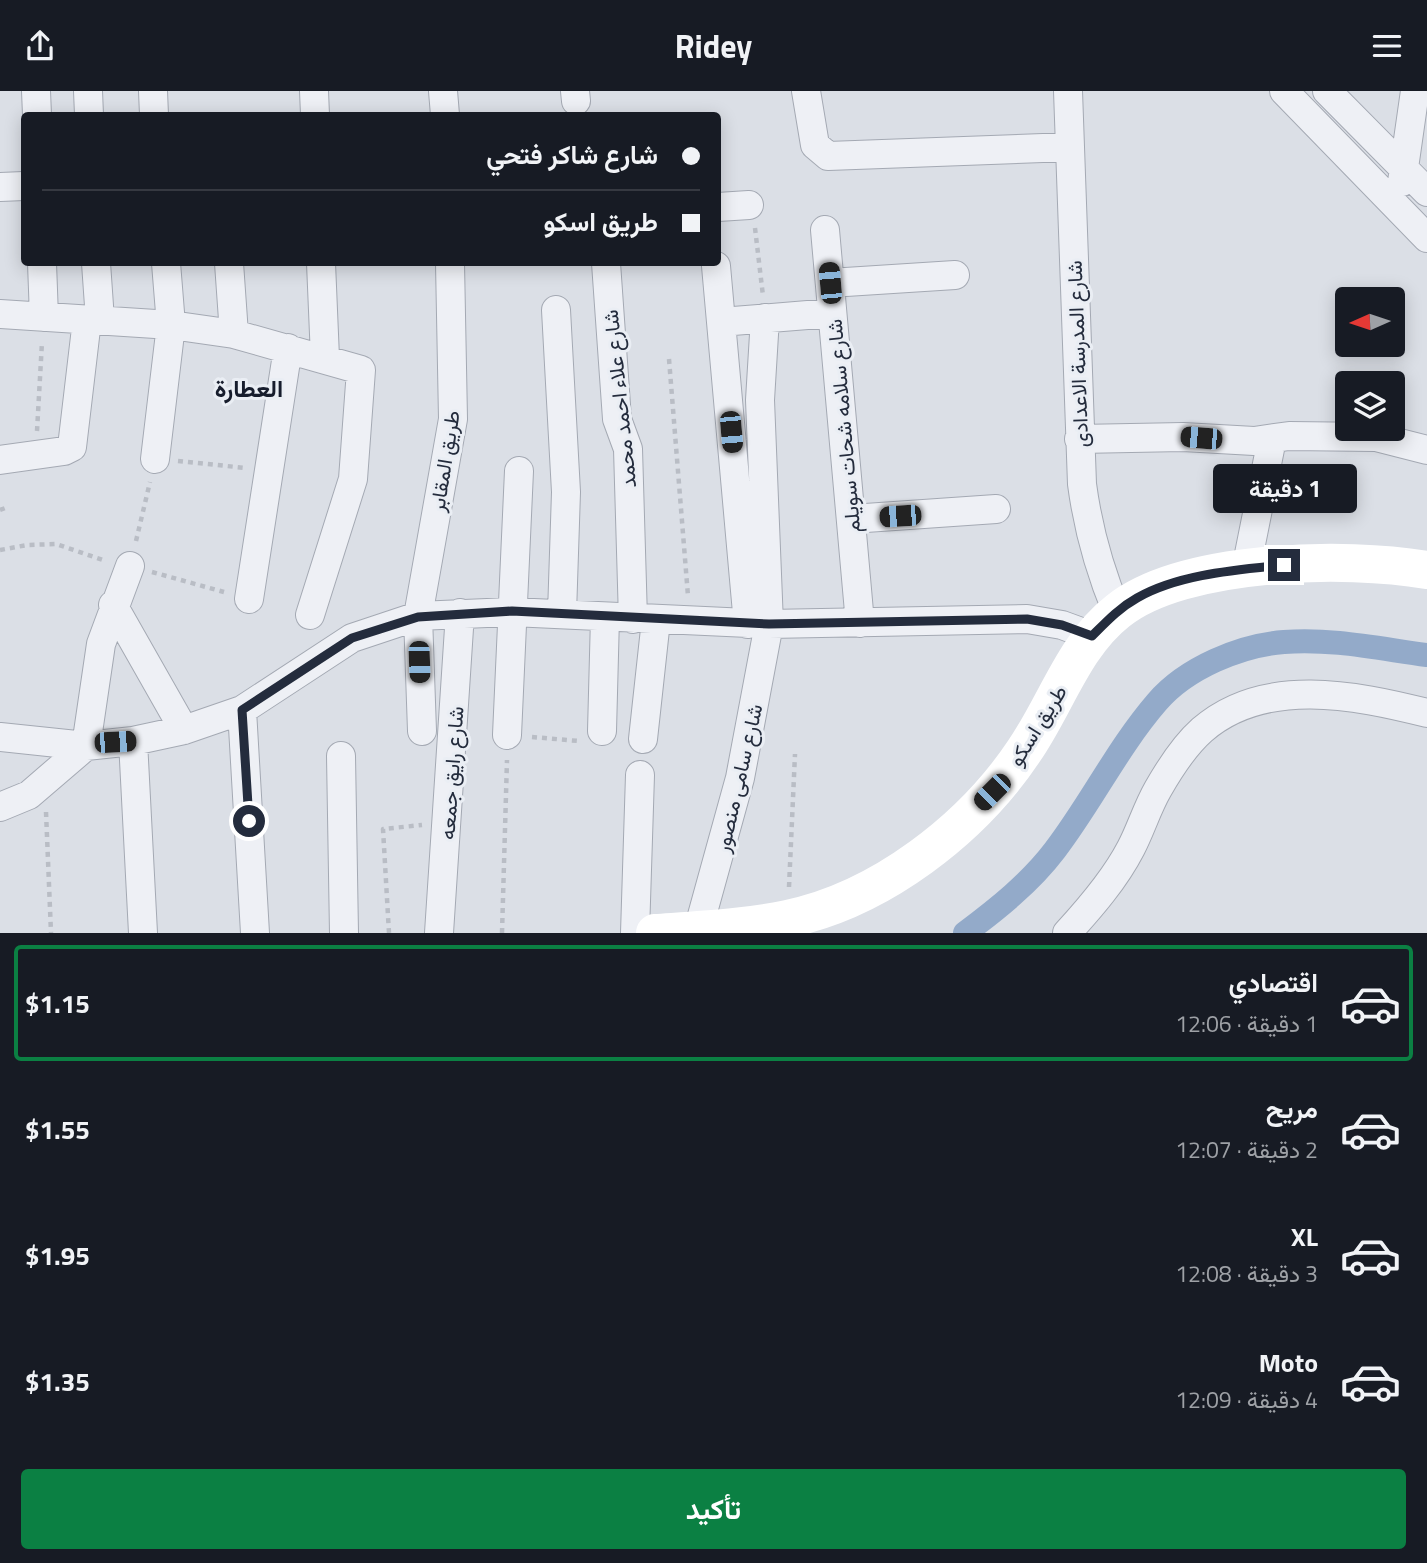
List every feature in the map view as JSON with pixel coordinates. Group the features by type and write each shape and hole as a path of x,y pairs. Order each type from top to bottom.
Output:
{"street":[{"path":"36,91 37,112"},
{"path":"88,91 89,112"},
{"path":"153,91 155,112"},
{"path":"314,91 315,112"},
{"path":"443,91 445,112"},
{"path":"806,91 815,145 828,156 1070,147"},
{"name":"شارع المدرسة الاعدادى","path":"1068,91 1079,439 1088,527 1100,570 1104,624"},
{"path":"1284,91 1427,237"},
{"path":"1327,91 1427,192"},
{"path":"1398,208 1416,91"},
{"path":"0,187 21,186"},
{"path":"721,207 748,205"},
{"name":"شارع سلامه شحات سويلم","path":"825,230 860,623"},
{"path":"42,266 44,317"},
{"path":"0,460 64,451 72,447 94,320 96,266"},
{"path":"155,459 171,325 166,266"},
{"path":"229,266 234,334"},
{"path":"321,266 325,358"},
{"name":"طريق المقابر","path":"422,731 418,617 453,419 450,266"},
{"name":"شارع علاء احمد محمد","path":"606,266 617,419 628,449 645,619 643,739"},
{"path":"716,266 759,624"},
{"path":"830,283 955,275"},
{"path":"556,310 566,492 562,614"},
{"path":"721,322 832,313"},
{"path":"0,314 171,325 234,334 356,366 362,375 353,479 310,615"},
{"path":"759,624 760,400 765,318"},
{"path":"249,599 288,348"},
{"path":"1079,439 1376,437 1427,450"},
{"path":"1246,569 1272,439"},
{"path":"507,735 519,471"},
{"path":"851,520 996,509"},
{"name":"طريق اسكو","path":"655,933 788,919 833,906 877,884 919,857 957,827 992,792 1023,753 1104,624 1160,587 1246,569 1303,563 1361,563 1427,570"},
{"path":"0,807 29,795 86,746 94,679 113,605 130,566"},
{"path":"113,605 184,730"},
{"path":"0,737 86,746 133,741 184,730 242,710 352,638 418,617 512,611 759,624 1027,619 1062,625 1104,624"},
{"name":"شارع رايق جمعه","path":"439,933 460,613"},
{"path":"602,731 605,617"},
{"name":"شارع سامى منصور","path":"698,930 740,778 759,624"},
{"path":"1068,933 1094,904 1130,850 1156,792 1181,753 1202,730 1226,712 1254,700 1284,695 1389,703 1427,713"},
{"path":"242,710 255,933"},
{"path":"133,741 143,933"},
{"path":"341,756 344,933"},
{"path":"635,933 640,775"}],"path":[{"path":"748,205 754,211 765,318"},
{"path":"36,453 44,317"},
{"path":"669,359 690,621"},
{"path":"130,566 155,459 269,471"},
{"path":"0,510 8,507"},
{"path":"0,550 56,544 79,554 249,599"},
{"path":"502,933 507,735 590,742 598,741 602,731"},
{"path":"788,919 795,754"},
{"path":"44,784 51,933"},
{"path":"389,933 383,829 447,822"}],"waterway":[{"path":"965,933 1035,874 1068,832 1143,719 1169,690 1199,669 1233,653 1284,642 1338,643 1427,655"}],"district":[{"name":"العطارة","path":"249,388"}],"route":[{"path":"249,821 242,710 352,638 380,626 418,617 512,611 748,624 1027,619 1047,621 1092,636 1116,612 1137,597 1160,587 1246,569 1284,565"}]}
